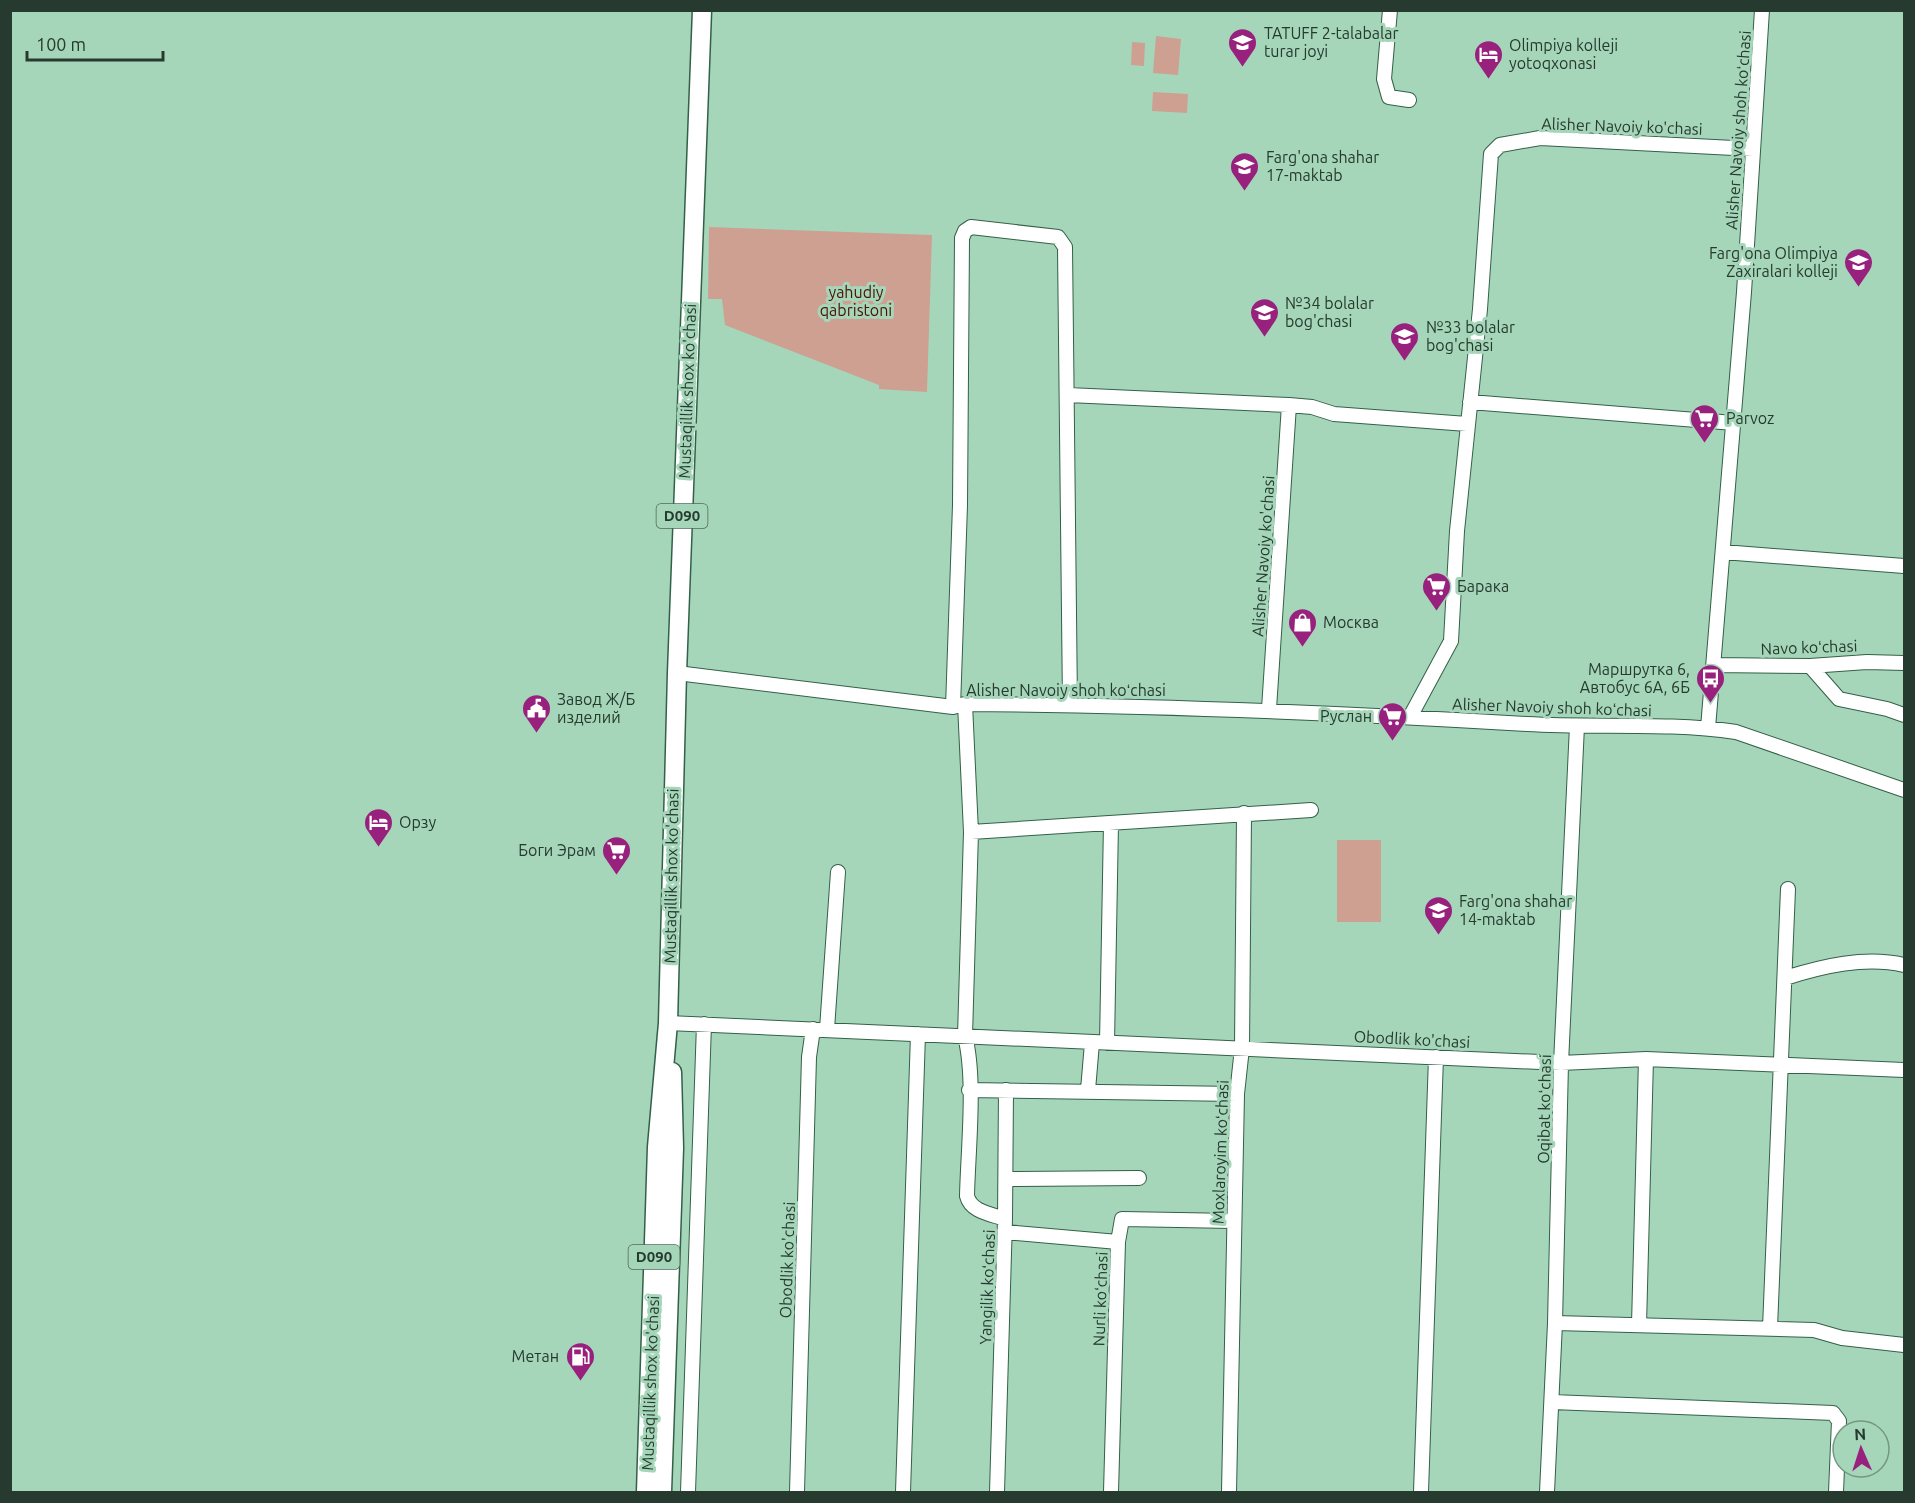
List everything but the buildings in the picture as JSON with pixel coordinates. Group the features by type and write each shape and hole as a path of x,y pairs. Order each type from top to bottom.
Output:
{"main road":[{"name":"Mustaqillik shox ko'chasi","path":"646,1492 657,1147 668,1023 677,673 702,10"},
{"name":"Mustaqillik shox ko'chasi","path":"662,1492 674,1148 673,1080 668,1023"}],"street":[{"path":"1390,10 1384,79 1389,97 1409,100"},
{"name":"Alisher Navoiy shoh koʻchasi","path":"677,673 959,706 1070,705 1269,709 1577,726 1708,728 1734,423 1762,10"},
{"name":"Alisher Navoiy ko'chasi","path":"1410,717 1451,641 1457,531 1491,154 1500,145 1540,138 1753,148"},
{"name":"Yangilik koʻchasi","path":"997,1492 1005,1226 969,1203 968,1049 964,1036 971,832 959,706 962,238 965,231 971,227 1058,237 1063,241 1068,395"},
{"path":"1070,705 1068,395 1289,405 1312,407 1334,414 1467,424"},
{"path":"1470,402 1734,423"},
{"name":"Alisher Navoiy ko'chasi","path":"1269,709 1289,405"},
{"path":"1723,552 1905,566"},
{"name":"Navo koʻchasi","path":"1714,665 1810,666 1867,662 1905,663"},
{"path":"1810,666 1839,699 1905,715"},
{"name":"Oqibat koʻchasi","path":"1547,1492 1555,1323 1561,1063 1577,726"},
{"path":"1708,728 1736,732 1905,790"},
{"path":"971,832 1311,810"},
{"name":"Moxlaroyim koʻchasi","path":"1229,1492 1237,1094 1242,1048 1244,813"},
{"path":"1107,1043 1111,824"},
{"path":"820,1029 838,872"},
{"path":"1770,1328 1788,889"},
{"path":"1785,978 1817,968 1852,963 1889,962 1905,965"},
{"name":"Obodlik ko'chasi","path":"668,1023 1561,1063 1646,1059 1905,1070"},
{"path":"688,1492 704,1024"},
{"name":"Obodlik ko'chasi","path":"797,1492 809,1056 820,1029"},
{"path":"903,1492 918,1034"},
{"path":"1088,1090 1092,1043"},
{"path":"1421,1492 1436,1057"},
{"path":"1639,1325 1646,1059"},
{"path":"969,1090 1237,1094"},
{"path":"1006,1090 1005,1226 1118,1242"},
{"path":"1006,1179 1139,1178"},
{"name":"Nurli koʻchasi","path":"1111,1492 1118,1242 1121,1222 1125,1217 1234,1221"},
{"path":"1555,1323 1814,1330 1842,1338 1904,1345"},
{"path":"1552,1402 1833,1413 1839,1421 1836,1492"}],"green space":[{"path":"1156,36 1181,39 1178,75 1153,73"},
{"path":"1132,42 1145,43 1144,66 1131,65"},
{"path":"1153,92 1188,94 1187,113 1152,111"},
{"name":"yahudiy qabristoni","path":"709,227 932,235 927,392 879,389 879,385 725,325 722,299 708,299"},
{"path":"1337,840 1381,840 1381,922 1337,922"}],"place":[{"name":"TATUFF 2-talabalar turar joyi","path":"1243,68"},
{"name":"Olimpiya kolleji yotoqxonasi","path":"1488,80"},
{"name":"Farg'ona shahar 17-maktab","path":"1245,192"},
{"name":"Farg'ona Olimpiya Zaxiralari kolleji","path":"1859,288"},
{"name":"№34 bolalar bog'chasi","path":"1264,338"},
{"name":"№33 bolalar bog'chasi","path":"1405,362"},
{"name":"Parvoz","path":"1705,444"},
{"name":"Барака","path":"1436,612"},
{"name":"Москва","path":"1302,648"},
{"name":"Маршрутка 6, Автобус 6А, 6Б","path":"1711,704"},
{"name":"Завод Ж/Б изделий","path":"536,734"},
{"name":"Руслан","path":"1393,742"},
{"name":"Орзу","path":"378,848"},
{"name":"Боги Эрам","path":"617,876"},
{"name":"Farg'ona shahar 14-maktab","path":"1438,936"},
{"name":"Метан","path":"580,1382"}]}
